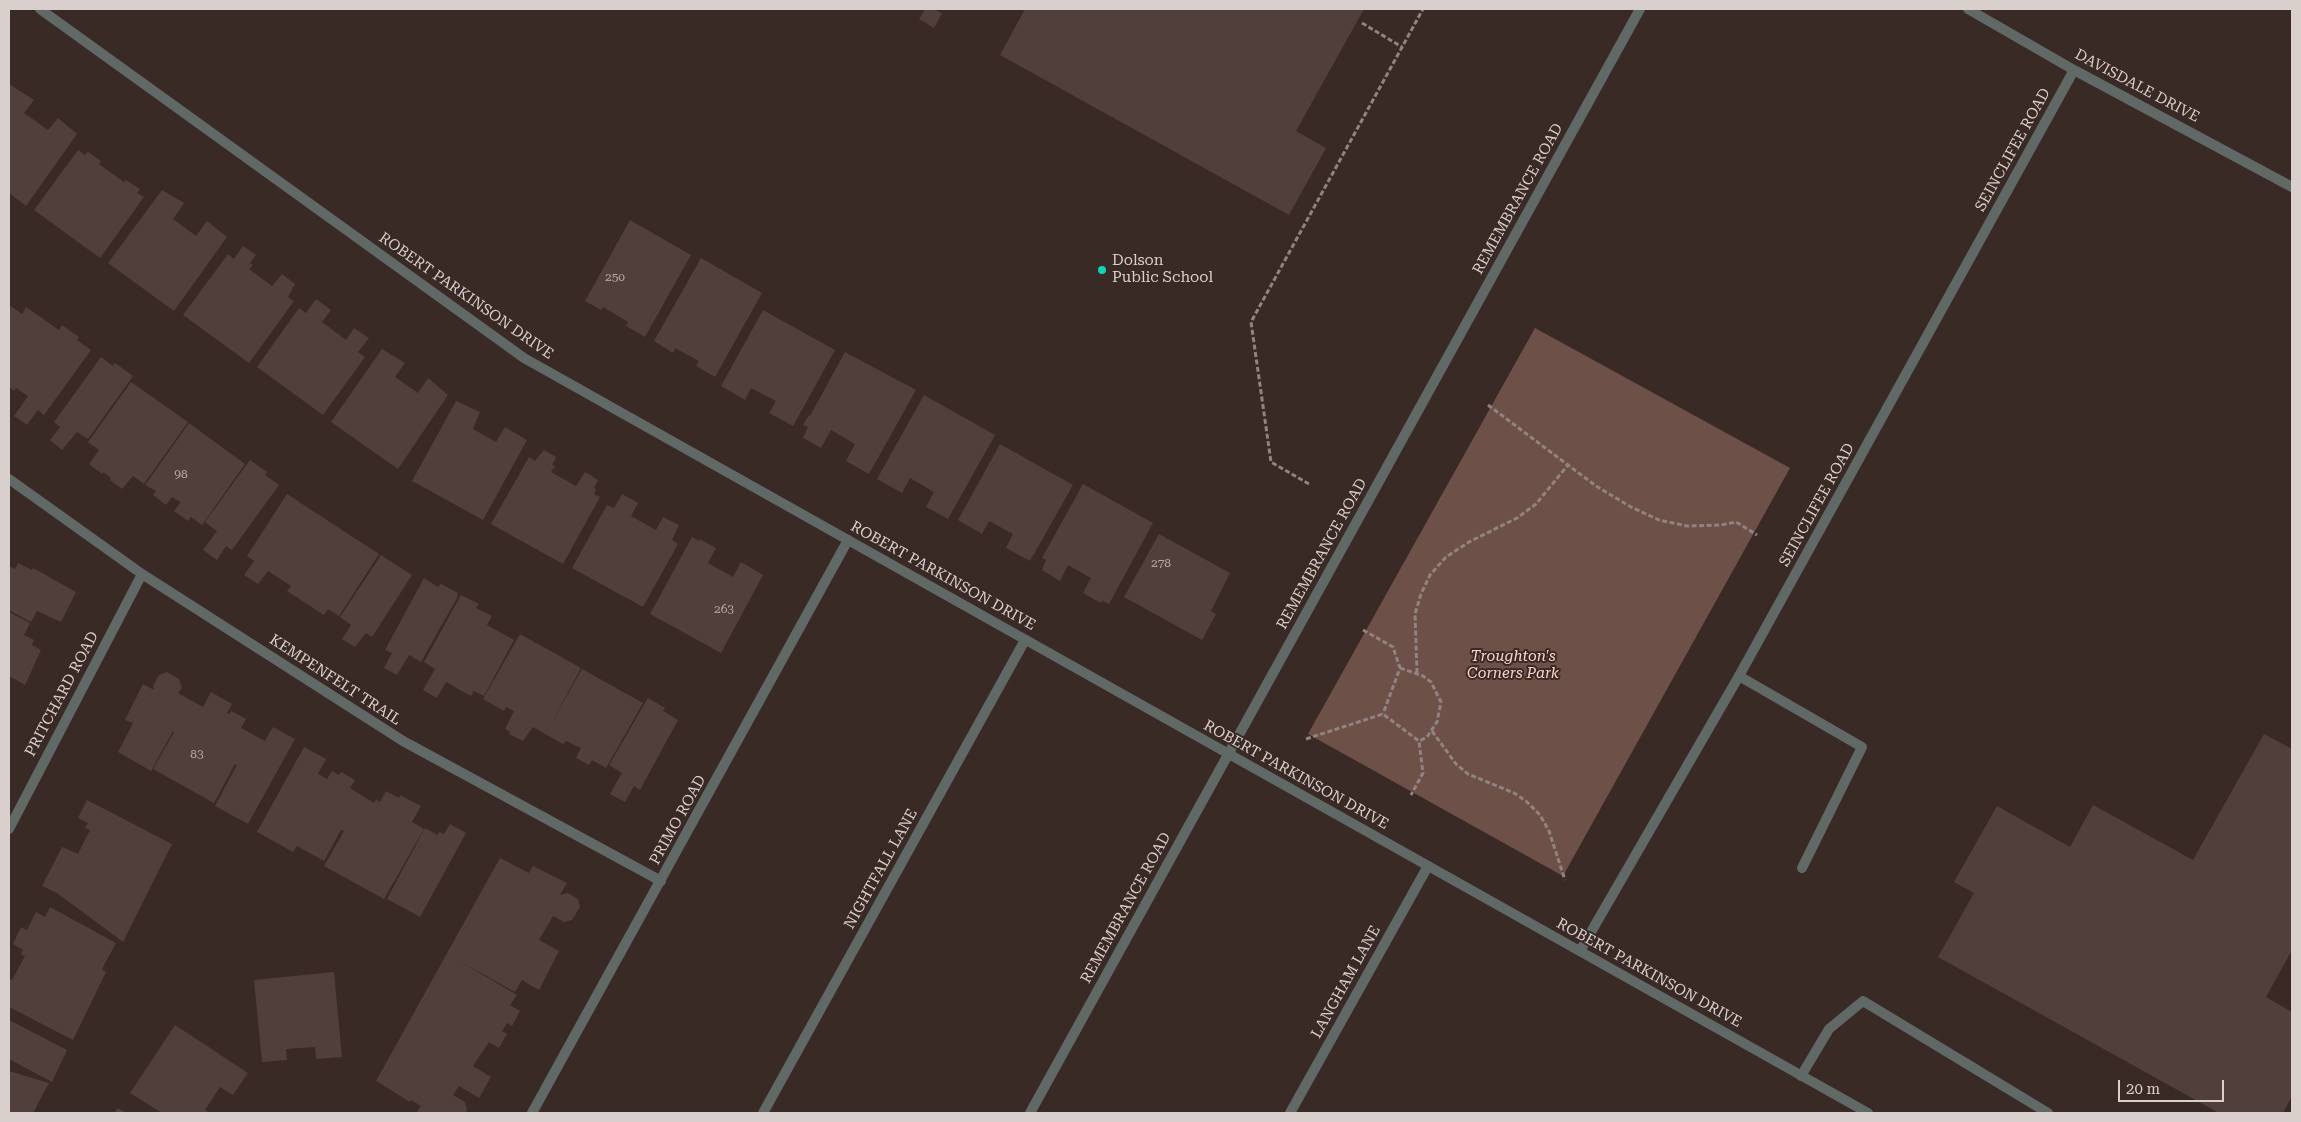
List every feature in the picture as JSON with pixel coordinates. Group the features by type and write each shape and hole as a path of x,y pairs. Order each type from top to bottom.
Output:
{"street":[{"name":"ROBERT PARKINSON DRIVE","path":"40,9 524,358 1868,1113"},
{"name":"REMEMBRANCE ROAD","path":"1030,1113 1640,9"},
{"name":"DAVISDALE DRIVE","path":"1968,9 2074,70 2292,187"},
{"name":"SEINCLIFEE ROAD","path":"1580,951 1739,676 2074,70"},
{"name":"KEMPENFELT TRAIL","path":"9,479 142,574 403,741 661,881"},
{"name":"PRIMO ROAD","path":"532,1113 848,540"},
{"name":"PRITCHARD ROAD","path":"9,829 142,574"},
{"name":"NIGHTFALL LANE","path":"762,1113 1025,640"},
{"path":"1739,676 1862,747 1802,868"},
{"name":"LANGHAM LANE","path":"1290,1113 1428,866"},
{"path":"1801,1076 1829,1030 1863,1002 2048,1113"}],"path":[{"path":"1309,484 1270,462 1251,322 1423,9"},
{"path":"1362,23 1402,47"},
{"path":"1488,405 1568,465 1631,507 1659,520 1687,526 1721,525 1736,522 1757,535"},
{"path":"1417,672 1416,614 1421,594 1430,575 1446,557 1517,518 1536,504 1568,465"},
{"path":"1363,630 1393,647 1400,668 1383,714"},
{"path":"1400,668 1417,672 1431,682 1441,702 1440,712 1432,731 1419,741"},
{"path":"1306,738 1383,714"},
{"path":"1383,714 1419,741 1423,773 1411,795"},
{"path":"1432,731 1456,764 1468,774 1514,793 1526,801 1540,816 1550,831 1565,880"}],"green space":[{"name":"Troughton's Corners Park","path":"1535,328 1790,468 1563,876 1308,734"}],"building":[{"path":"925,9 933,9 942,13 934,28 919,19"},
{"path":"1025,9 1364,9 1296,131 1326,148 1289,215 1000,55"},
{"path":"9,84 34,100 24,113 48,130 58,118 77,134 26,206 9,193"},
{"path":"78,150 85,155 88,152 101,161 99,164 124,182 126,180 140,189 137,193 144,197 100,258 34,210"},
{"path":"162,190 184,203 173,219 196,236 207,221 227,237 174,311 108,263"},
{"path":"630,220 691,255 645,337 626,326 628,322 603,307 601,310 585,301"},
{"path":"243,246 256,255 250,263 253,265 249,269 272,286 282,274 295,284 288,297 294,301 249,363 183,315 228,254 234,259"},
{"path":"701,258 762,293 715,377 696,366 699,361 675,348 673,353 654,341"},
{"path":"316,299 331,310 322,322 346,340 354,328 369,338 358,352 365,357 323,415 257,367 299,308 306,313"},
{"path":"9,305 22,314 26,307 59,330 62,325 79,337 77,340 91,350 44,415 38,410 27,425 14,416 28,396 16,388 14,391 9,387"},
{"path":"763,310 835,350 793,426 769,413 776,401 751,388 745,400 721,386"},
{"path":"382,349 405,363 395,377 418,393 428,378 448,395 398,469 331,422"},
{"path":"845,352 916,390 869,474 846,461 855,444 831,430 821,448 803,438 808,427 803,425 810,416"},
{"path":"101,357 113,366 115,363 133,376 88,439 77,432 62,450 50,440 60,427 54,422"},
{"path":"131,382 188,422 144,484 133,476 122,489 110,480 111,478 89,464 99,450 88,442"},
{"path":"924,395 995,435 948,519 926,507 934,492 910,478 902,493 877,479"},
{"path":"456,401 480,412 473,429 496,442 505,427 527,440 483,520 412,481"},
{"path":"189,423 245,464 202,525 191,517 188,521 174,511 181,502 172,497 166,505 153,495 156,491 145,485"},
{"path":"1000,444 1073,485 1030,561 1006,548 1013,534 989,521 982,534 958,520"},
{"path":"544,450 556,457 552,465 555,466 551,472 576,486 585,472 598,480 594,488 596,489 594,494 600,497 563,564 491,524 529,457 535,461"},
{"path":"250,460 267,472 265,475 279,485 232,550 226,546 217,560 203,550 217,531 205,522"},
{"path":"1083,484 1153,523 1109,604 1103,601 1101,603 1083,593 1091,578 1068,565 1060,581 1042,570 1046,560 1042,558"},
{"path":"287,494 379,554 339,616 328,609 324,615 287,591 291,586 268,571 258,584 244,575 254,561 247,556"},
{"path":"622,494 638,503 631,516 656,530 663,517 679,525 672,540 678,544 643,607 572,568 607,505 614,508"},
{"path":"1159,534 1230,573 1211,611 1216,614 1202,640 1124,597"},
{"path":"692,537 699,541 700,539 716,548 708,563 733,577 741,562 763,575 721,653 650,614"},
{"path":"381,555 412,575 372,637 366,633 355,647 342,639 351,625 340,617"},
{"path":"18,563 32,570 33,568 76,592 61,622 37,611 31,622 9,610 9,566 15,569"},
{"path":"424,578 438,587 441,584 458,593 457,598 421,662 409,655 397,675 384,668 392,653 385,650"},
{"path":"461,595 479,604 476,608 492,616 487,625 514,640 484,696 474,691 471,696 446,682 437,698 423,690 435,669 424,662"},
{"path":"9,612 30,623 24,635 34,640 32,645 41,650 25,685 9,676"},
{"path":"520,634 581,668 550,726 582,669 643,703 606,768 592,760 589,765 576,758 581,748 566,741 563,744 533,727 523,741 509,734 510,732 505,729 514,711 506,707 504,711 483,699"},
{"path":"167,672 179,679 182,688 178,693 203,707 211,692 232,704 227,713 229,714 231,711 246,719 241,728 265,741 273,727 295,739 248,824 215,806 237,765 235,764 214,803 153,769 173,731 151,771 118,752 133,723 125,720 143,684 154,690 153,686 159,675"},
{"path":"648,698 665,708 663,711 678,720 640,790 634,786 625,802 610,794 622,773 609,765"},
{"path":"2264,734 2292,749 2292,950 2266,997 2292,1012 2292,1096 2283,1113 2219,1113 1938,957 1974,893 1954,882 1997,806 2070,847 2093,805 2193,860"},
{"path":"304,747 326,759 318,774 327,779 332,771 339,775 341,772 355,780 350,788 374,803 376,799 380,802 386,791 399,798 400,795 421,806 412,822 424,829 384,899 324,866 344,831 341,830 324,861 297,846 293,852 257,832"},
{"path":"87,800 172,844 123,942 57,893 42,886 62,847 78,854 90,830 85,828 88,823 78,818"},
{"path":"450,824 466,833 420,917 387,899 425,828 438,835 439,832 444,834"},
{"path":"500,858 529,873 533,866 567,883 560,895 568,893 578,899 580,907 572,920 564,922 553,916 539,940 559,951 539,990 522,980 515,992 456,959 517,995 510,1005 520,1011 512,1026 507,1023 502,1031 507,1034 499,1048 489,1042 473,1066 491,1077 479,1098 459,1086 453,1095 465,1102 467,1110 465,1113 416,1113 421,1106 411,1100 410,1102 376,1081"},
{"path":"50,907 116,943 102,969 106,972 73,1040 9,1007 9,979 12,980 25,956 21,954 23,950 13,944 21,927 27,930 36,912 45,917"},
{"path":"334,972 342,1057 316,1059 315,1047 286,1049 287,1060 262,1062 254,980"},
{"path":"9,1020 67,1050 52,1082 9,1059"},
{"path":"175,1025 248,1073 233,1095 220,1087 205,1110 210,1113 162,1113 130,1093"},
{"path":"9,1071 49,1083 33,1113 9,1113"},
{"path":"117,1108 127,1113 115,1113"}],"place":[{"name":"Dolson Public School","path":"1102,270"}]}
